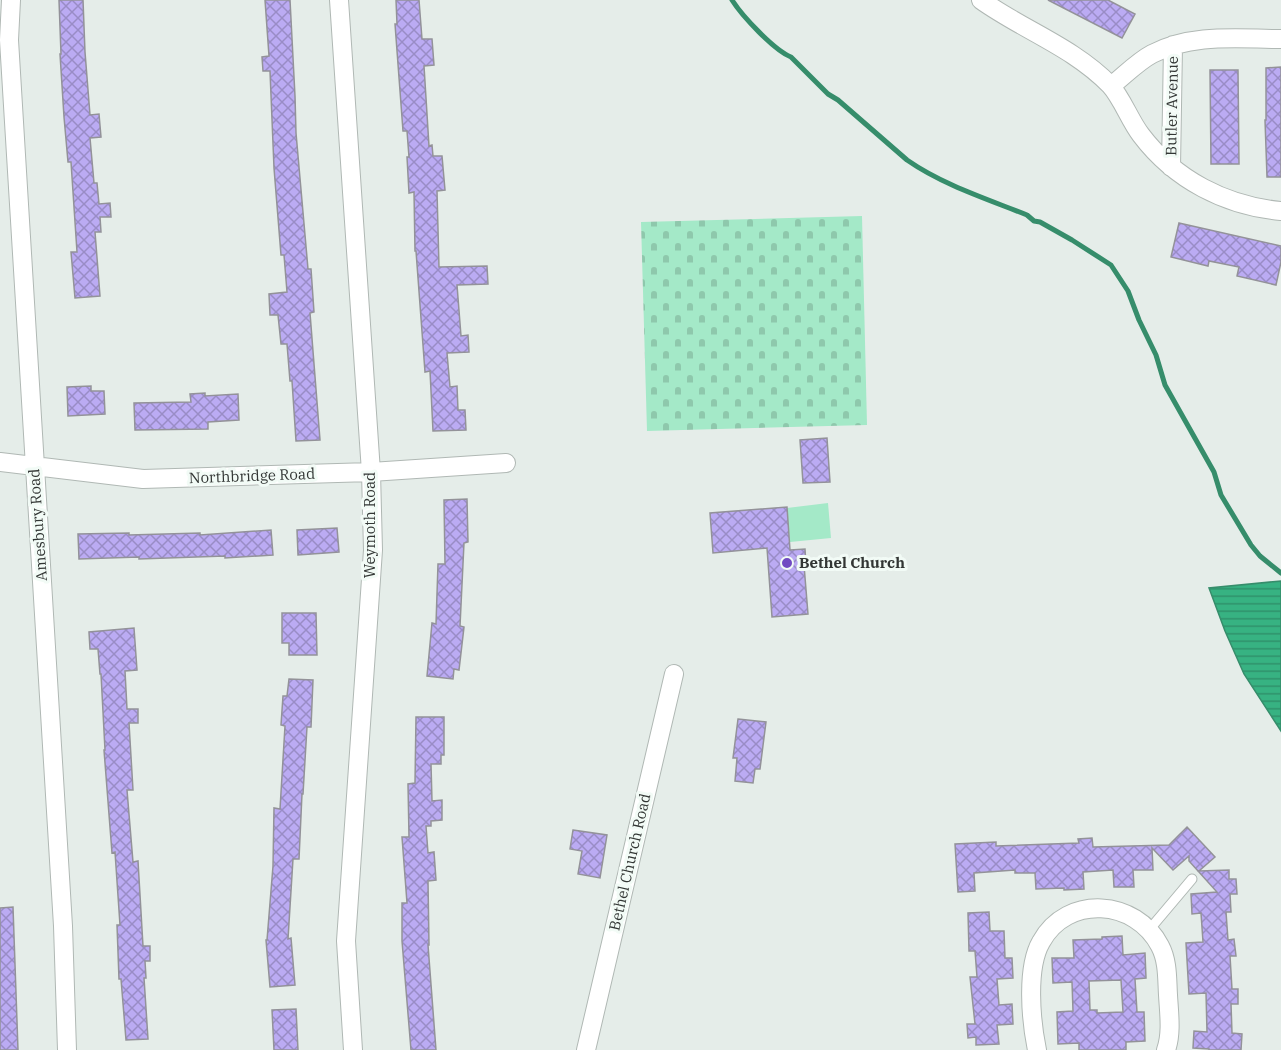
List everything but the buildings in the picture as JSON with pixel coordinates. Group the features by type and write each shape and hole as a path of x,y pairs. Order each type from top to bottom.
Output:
{"street":[{"name":"Amesbury Road","path":"11,0 9,40 63,926 67,1050"},
{"name":"Weymoth Road","path":"339,0 371,472 373,550 346,941 353,1050"},
{"path":"981,0 1000,6 1069,51 1111,86 1140,135 1171,167 1204,189 1228,200 1281,211"},
{"path":"1111,86 1150,55 1173,45 1197,40 1281,39"},
{"name":"Butler Avenue","path":"1171,167 1173,45"},
{"name":"Northbridge Road","path":"0,462 143,479 371,472 506,463"},
{"name":"Bethel Church Road","path":"586,1050 674,674"},
{"path":"1037,1050 1031,984 1034,959 1040,943 1054,924 1078,911 1093,907 1108,908 1130,915 1142,923 1159,944 1166,966 1169,1030 1166,1050"}],"lane":[{"path":"1149,930 1192,879"}],"green space":[{"path":"862,216 867,425 647,431 641,222"},
{"path":"828,503 831,538 790,542 787,508"}],"shaded area":[{"path":"1281,581 1281,731 1244,674 1209,588"}],"waterway":[{"path":"732,0 767,40 791,57 828,94 838,100 907,160 950,184 1027,215 1111,265 1128,291 1156,355 1165,385 1214,472 1221,495 1251,545 1260,556 1281,573"}],"place":[{"name":"Bethel Church","path":"787,563"}]}
